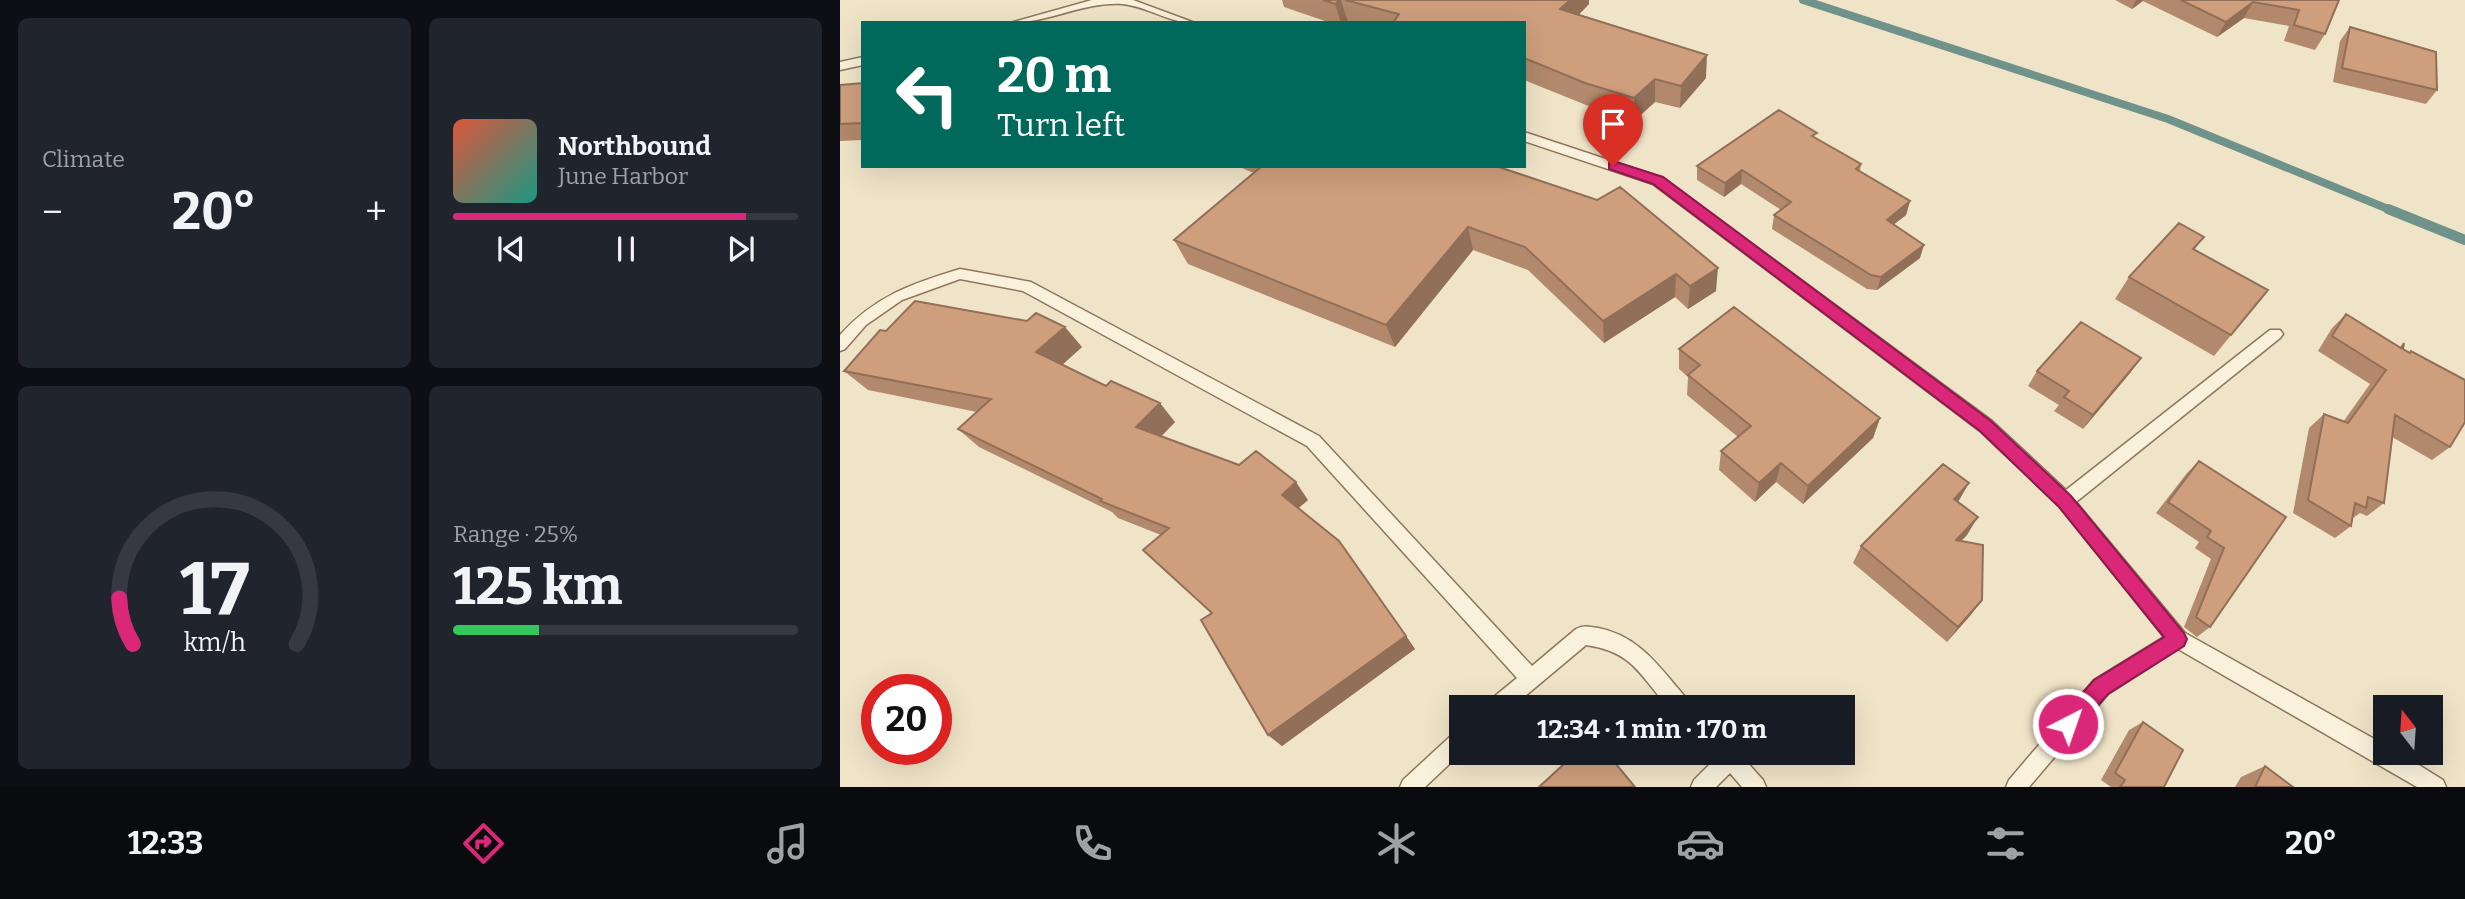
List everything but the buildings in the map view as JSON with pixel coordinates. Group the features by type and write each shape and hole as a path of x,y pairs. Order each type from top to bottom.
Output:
{"lane":[{"path":"1023,21 1093,3 1125,1 1184,21"},
{"path":"840,66 861,61"},
{"path":"1526,137 1658,181 1986,426 2065,501 2178,639 2436,787"},
{"path":"840,345 861,321 897,296 960,274 1026,286 1313,441 1529,677"},
{"path":"2065,501 2275,334"},
{"path":"1510,695 1583,635 1609,638 1634,651 1671,695"},
{"path":"2016,787 2101,687 2178,639"},
{"path":"1410,787 1449,751"},
{"path":"1701,787 1719,765"},
{"path":"1735,765 1756,787"}],"waterway":[{"path":"1803,0 2168,119 2393,211"},
{"path":"2388,209 2465,240"}],"route":[{"path":"1613,166 1658,181 1986,426 2065,501 2178,639 2101,687 2068,724"}]}
